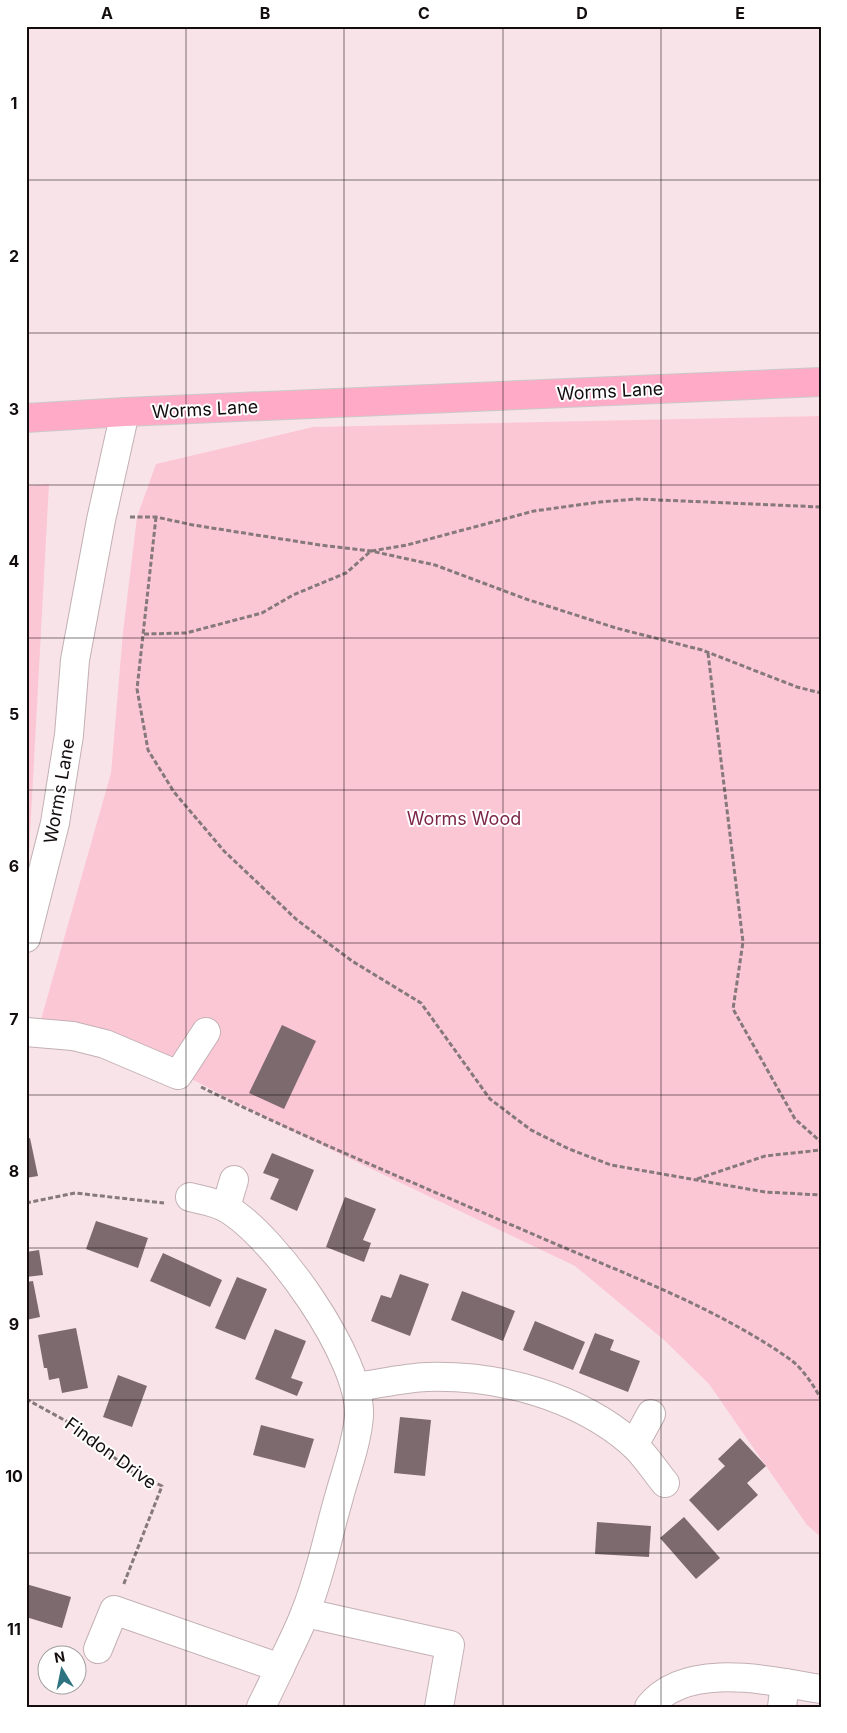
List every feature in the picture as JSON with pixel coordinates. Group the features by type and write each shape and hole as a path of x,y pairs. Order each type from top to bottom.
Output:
{"main road":[{"name":"Worms Lane","path":"125,412 821,382"},
{"path":"26,418 125,412"}],"street":[{"name":"Worms Lane","path":"26,938 55,823 70,735 75,660 125,412"},
{"path":"26,1032 72,1036 105,1044 178,1075 206,1032"},
{"path":"226,1207 234,1180"},
{"path":"190,1197 226,1207 257,1232 308,1294 333,1335 355,1387 359,1416 353,1449 306,1613 261,1707"},
{"path":"355,1387 427,1378 493,1382 526,1388 575,1404 634,1445 665,1483"},
{"path":"634,1445 651,1414"},
{"path":"98,1649 114,1610 280,1668"},
{"path":"306,1613 450,1645 439,1707"},
{"path":"649,1707 675,1688 706,1677 729,1677 783,1695 821,1689"}],"path":[{"path":"144,634 186,633 262,613 293,595 346,574 371,551 407,545 534,511 600,502 678,500 821,506"},
{"path":"144,515 193,525 371,551 435,565 526,599 616,628 708,653 797,687 821,693"},
{"path":"156,517 137,689 148,750 174,792 224,851 297,920 352,961 421,1003 490,1099 531,1130 569,1149 611,1164 765,1192 821,1195"},
{"path":"708,653 743,942 733,1009 795,1119 821,1142"},
{"path":"178,1075 290,1130 609,1267 739,1326 793,1362 814,1387 821,1399"},
{"path":"696,1179 765,1156 821,1150"},
{"path":"26,1203 75,1193 172,1204 190,1197"},
{"name":"Findon Drive","path":"26,1399 77,1427 132,1472 162,1486 114,1610"}],"green space":[{"name":"Worms Wood","path":"821,416 821,1537 807,1525 709,1384 664,1340 575,1266 290,1130 87,1025 40,1023 111,773 123,632 137,517 156,464 313,427"},
{"path":"49,484 29,853 26,859 26,486"}],"building":[{"path":"282,1025 316,1041 284,1109 249,1093"},
{"path":"30,1138 38,1176 26,1178 26,1139"},
{"path":"272,1153 314,1170 297,1211 270,1199 279,1179 263,1173"},
{"path":"345,1197 376,1209 363,1240 371,1243 364,1262 326,1247"},
{"path":"96,1221 148,1238 138,1268 86,1249"},
{"path":"39,1250 43,1275 26,1277 26,1252"},
{"path":"163,1253 222,1280 210,1307 150,1281"},
{"path":"400,1274 429,1284 410,1336 371,1321 381,1295 391,1298"},
{"path":"237,1277 267,1289 245,1340 215,1328"},
{"path":"33,1281 40,1317 26,1320 26,1282"},
{"path":"462,1291 515,1311 503,1341 451,1320"},
{"path":"535,1321 585,1342 573,1370 523,1350"},
{"path":"76,1328 88,1388 62,1393 59,1378 49,1380 47,1368 44,1368 38,1335"},
{"path":"275,1329 306,1341 291,1378 303,1382 297,1396 255,1379"},
{"path":"595,1333 614,1340 610,1350 640,1361 628,1392 579,1373"},
{"path":"118,1375 147,1386 132,1427 103,1417"},
{"path":"400,1417 431,1420 425,1476 394,1473"},
{"path":"261,1425 314,1439 305,1468 253,1455"},
{"path":"740,1438 766,1466 747,1483 758,1495 718,1531 689,1500 725,1466 718,1459"},
{"path":"684,1517 720,1558 696,1579 660,1538"},
{"path":"597,1522 651,1526 649,1557 595,1554"},
{"path":"26,1584 71,1597 62,1628 26,1617"}]}
